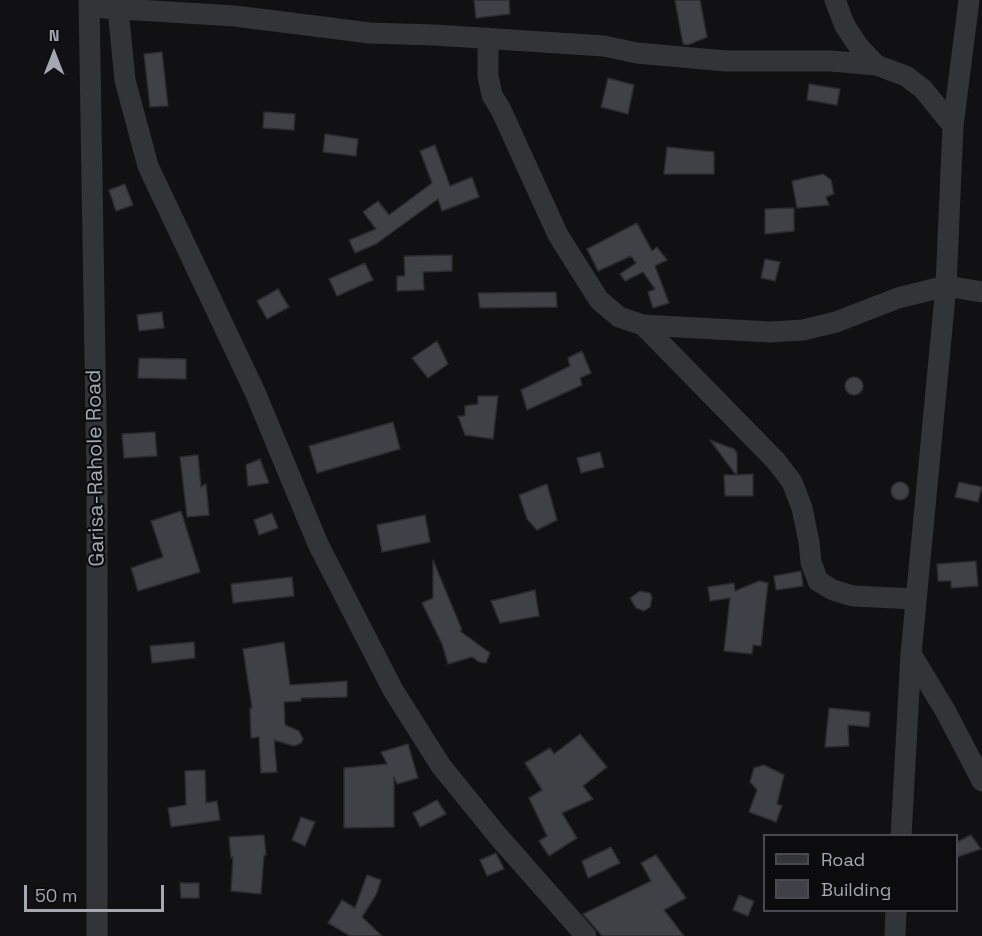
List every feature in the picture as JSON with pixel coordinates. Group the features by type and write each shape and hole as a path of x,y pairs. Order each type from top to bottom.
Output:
{"street":[{"path":"835,0 845,26 859,47 876,65"},
{"path":"901,834 911,654 946,285 953,126 969,0"},
{"path":"89,4 118,9 235,16 370,33 604,46 637,53 726,61 831,61 876,65 906,76 923,89 953,126"},
{"name":"Garisa-Rahole Road","path":"89,4 97,479 97,936"},
{"path":"118,9 125,80 148,166 255,392 318,544 393,690 441,766 497,835 586,936"},
{"path":"488,38 488,76 492,95 558,235 599,300 619,317 643,325 771,332 802,330 836,322 898,298 946,285 982,292"},
{"path":"643,325 776,462 792,482 802,508 811,562 818,580 833,590 853,596 916,599"},
{"path":"911,654 946,712 982,781"},
{"path":"894,936 896,912"}],"building":[{"path":"474,0 509,0 510,14 476,18"},
{"path":"675,0 700,0 707,37 688,45 683,44"},
{"path":"162,52 168,106 150,107 144,54"},
{"path":"608,78 634,85 628,114 601,107"},
{"path":"809,84 840,89 837,105 807,100"},
{"path":"264,112 295,114 294,130 263,128"},
{"path":"325,134 358,139 356,156 323,152"},
{"path":"435,145 450,186 472,177 479,197 442,211 438,199 376,244 355,253 349,240 376,229 363,212 378,201 389,215 432,183 420,151"},
{"path":"667,147 714,152 714,174 664,174"},
{"path":"823,174 831,180 834,194 826,197 829,205 797,208 792,181"},
{"path":"125,184 133,205 116,211 109,190"},
{"path":"794,208 794,231 765,234 765,209"},
{"path":"637,223 652,251 657,247 667,260 655,266 669,303 653,308 648,292 655,289 643,272 625,281 620,274 636,263 631,256 598,271 587,249"},
{"path":"452,255 452,271 423,272 424,290 397,291 397,276 405,276 404,256"},
{"path":"765,259 780,262 775,281 761,278"},
{"path":"365,263 373,280 337,296 329,279"},
{"path":"278,289 289,307 267,319 257,301"},
{"path":"556,292 557,307 480,308 478,293"},
{"path":"162,312 164,328 139,331 137,315"},
{"path":"437,341 448,364 428,378 412,358"},
{"path":"582,351 591,373 580,378 582,385 527,410 521,390 570,366 568,358"},
{"path":"139,358 186,359 186,379 138,378"},
{"path":"854,377 860,380 863,386 860,392 854,395 848,392 845,386 848,380"},
{"path":"478,396 498,396 493,439 465,435 458,416 465,416 465,406 478,404"},
{"path":"393,422 400,449 317,473 309,446"},
{"path":"155,432 157,456 124,458 122,434"},
{"path":"710,440 734,449 737,453 737,475 753,474 753,496 725,496 724,475 736,475"},
{"path":"600,452 604,467 581,473 577,458"},
{"path":"198,455 201,487 206,484 209,515 187,517 180,457"},
{"path":"260,459 269,483 248,486 246,465"},
{"path":"900,482 906,485 909,491 906,497 900,500 894,497 891,491 894,485"},
{"path":"959,482 982,487 978,502 955,497"},
{"path":"547,484 557,520 537,530 527,519 519,495"},
{"path":"181,511 200,572 138,591 131,568 163,557 151,521"},
{"path":"272,513 278,528 259,535 254,520"},
{"path":"425,515 430,542 382,552 377,525"},
{"path":"433,560 462,630 460,631 490,653 486,663 479,662 472,657 448,664 442,644 422,603 433,598"},
{"path":"976,561 978,586 951,588 951,581 938,581 937,564"},
{"path":"801,571 803,586 776,590 774,576"},
{"path":"292,577 294,596 233,603 231,584"},
{"path":"759,581 768,583 761,646 753,645 752,654 724,651 730,598 710,601 708,587 734,583 735,591"},
{"path":"535,590 539,616 500,623 491,601"},
{"path":"640,591 650,593 652,597 650,607 644,611 636,608 630,598"},
{"path":"194,642 195,658 152,663 150,646"},
{"path":"284,642 290,685 347,681 347,697 301,698 301,701 284,702 285,725 299,731 303,739 301,743 294,746 274,740 277,772 261,773 259,737 251,738 250,708 252,708 243,649"},
{"path":"829,708 870,712 869,727 848,725 849,746 825,747"},
{"path":"580,734 607,767 583,786 593,799 562,813 577,838 549,856 539,841 547,836 529,798 542,790 525,763 550,748 554,754"},
{"path":"408,744 418,778 397,784 394,777 394,827 344,828 344,768 387,764 381,752"},
{"path":"764,765 784,775 777,804 782,806 776,822 749,812 757,790 750,782 754,768"},
{"path":"205,770 206,803 217,801 220,820 171,827 168,808 186,805 185,771"},
{"path":"437,800 446,814 420,827 413,813"},
{"path":"301,817 315,822 305,846 292,840"},
{"path":"264,835 266,855 264,855 261,894 231,891 233,857 231,858 229,837"},
{"path":"971,835 981,849 958,857 958,842"},
{"path":"611,847 620,863 588,878 582,861"},
{"path":"496,853 504,869 487,876 480,860"},
{"path":"656,855 686,898 664,910 684,936 602,936 583,914 651,881 641,863"},
{"path":"367,875 381,880 376,895 362,917 382,936 350,936 328,923 342,900 355,908"},
{"path":"180,883 199,883 199,898 181,898"},
{"path":"739,895 754,901 748,916 733,910"}]}
